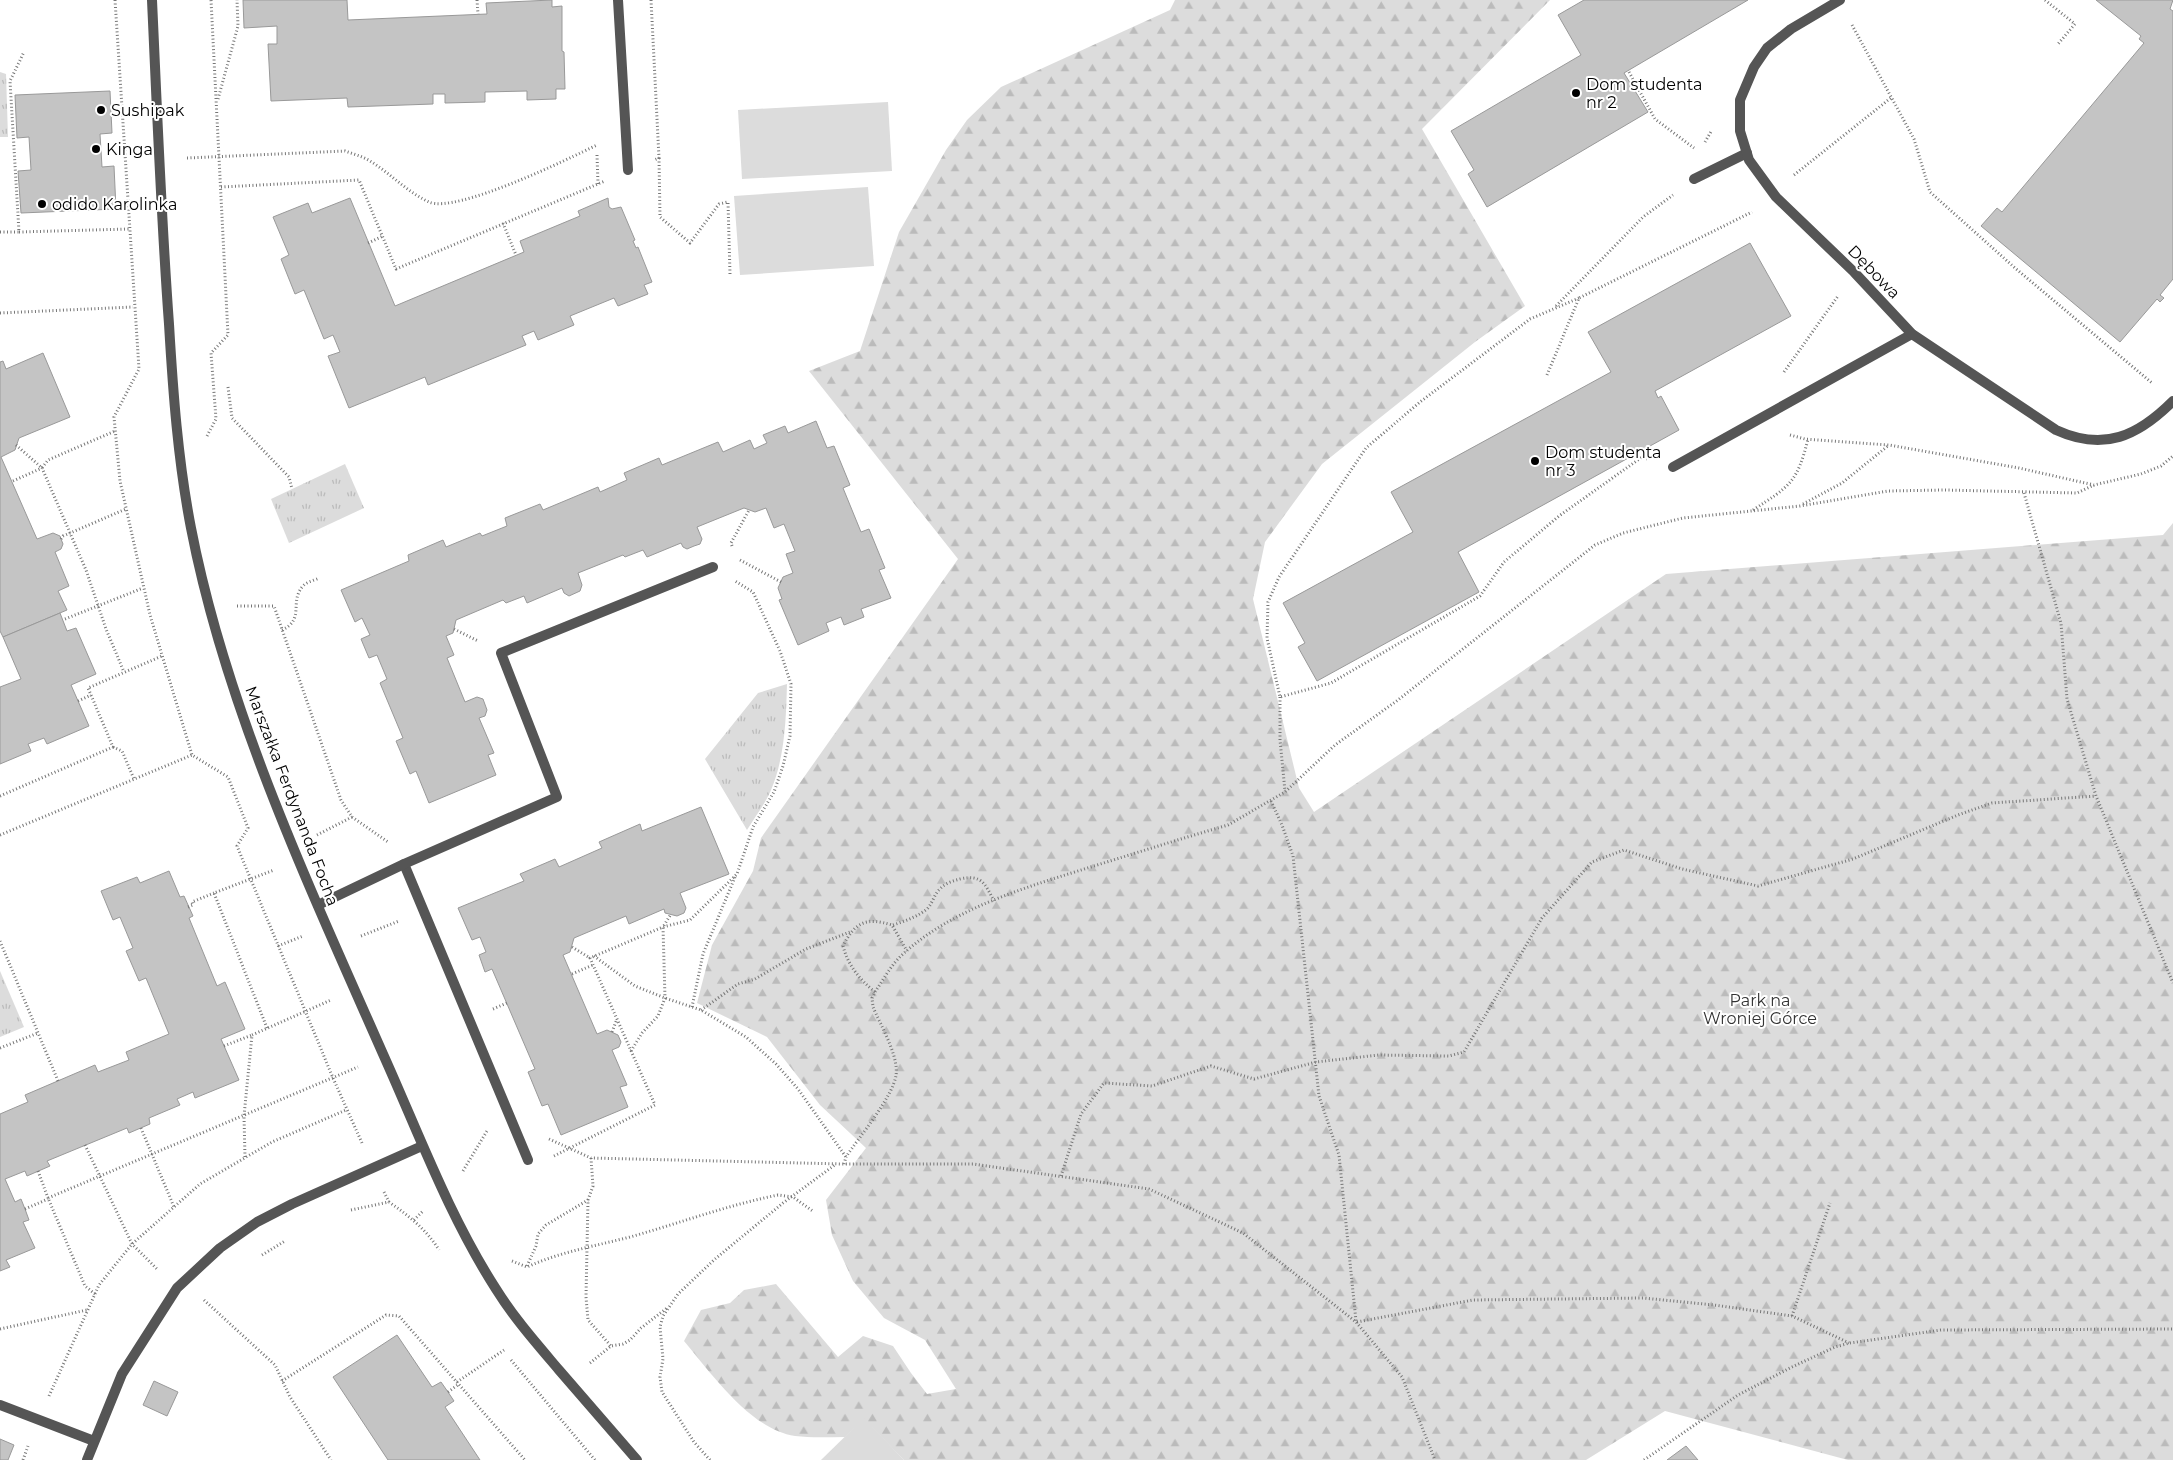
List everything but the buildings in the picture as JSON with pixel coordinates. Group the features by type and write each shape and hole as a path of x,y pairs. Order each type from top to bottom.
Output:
{"street":[{"name":"Marszałka Ferdynanda Focha","path":"152,0 165,274 175,416 191,528 211,612 248,732 293,848 354,990 422,1146 479,1262 498,1293 524,1328 637,1460"},
{"path":"618,0 628,170"},
{"name":"Dębowa","path":"1840,0 1791,28 1767,48 1754,67 1740,100 1740,131 1747,153 1762,179 1776,196 1854,272 1912,334 2056,430 2073,438 2098,440 2119,438 2146,426 2173,401"},
{"path":"1694,179 1747,153"},
{"path":"1673,467 1912,334"},
{"path":"318,905 404,864 557,797 501,653 713,567"},
{"path":"404,864 528,1160"},
{"path":"87,1460 122,1374 177,1288 220,1248 257,1222 292,1204 422,1146"},
{"path":"0,1406 94,1441"}],"path":[{"path":"23,1460 38,1421 99,1285 132,1244 200,1184 272,1142 346,1110 237,846 248,828 228,777 192,755 144,588 120,481 114,417 138,368 115,0"},
{"path":"205,440 216,419 211,353 228,335 211,0"},
{"path":"216,103 238,26 237,0"},
{"path":"477,0 478,14"},
{"path":"651,0 660,158 660,217 690,243 719,204 728,202 730,274"},
{"path":"2045,0 2075,24 2058,44"},
{"path":"1862,43 1914,139 1930,192 2015,268 2173,401"},
{"path":"19,232 10,82 24,52"},
{"path":"1629,72 1655,119 1698,151"},
{"path":"1788,180 1892,97"},
{"path":"1553,308 1643,217 1694,179 1698,151 1714,126"},
{"path":"218,158 345,151 369,160 404,187 431,203 448,204 471,199 561,163 597,145"},
{"path":"221,187 359,180 396,269 660,158"},
{"path":"1285,792 1280,740 1280,697 1267,638 1268,602 1279,576 1366,448 1420,402 1522,325 1553,308 1579,298 1752,212"},
{"path":"504,224 516,255"},
{"path":"0,232 129,229"},
{"path":"368,243 383,236"},
{"path":"1782,374 1854,272"},
{"path":"1546,375 1579,298"},
{"path":"0,313 133,306"},
{"path":"228,387 232,418 290,477 292,489"},
{"path":"13,481 42,468 48,460 115,431"},
{"path":"1789,435 1808,439 1889,445 2019,468 2094,484"},
{"path":"1752,511 1793,481 1803,460 1808,439"},
{"path":"16,445 42,468 70,533 124,672"},
{"path":"1800,506 1842,484 1889,445"},
{"path":"844,1164 846,1157 892,1089 897,1074 894,1055 873,1007 874,992 900,956 934,930 994,901 1034,885 1228,825 1271,801 1285,792 1335,745 1398,700 1595,545 1623,533 1662,522 1800,506 1888,491 1944,490 2077,493 2094,484 2141,474 2161,466 2173,456"},
{"path":"1280,697 1330,683 1480,596 1504,562 1560,516 1642,457 1673,467"},
{"path":"2024,492 2061,622 2067,699 2096,796 2173,983"},
{"path":"61,538 126,509"},
{"path":"749,510 731,543 737,558 781,582"},
{"path":"713,567 737,558"},
{"path":"692,1007 703,954 737,874 753,827 774,792 783,766 790,736 790,684 780,651 753,592 713,567"},
{"path":"282,630 292,626 295,621 298,596 304,584 319,578"},
{"path":"65,619 144,588"},
{"path":"236,606 274,606 341,800 352,817 397,849 404,864"},
{"path":"134,779 122,751 113,747 88,688 162,656"},
{"path":"78,701 91,696"},
{"path":"0,796 113,747"},
{"path":"0,835 192,755"},
{"path":"1061,1176 1081,1114 1104,1083 1152,1086 1211,1066 1254,1079 1316,1062 1379,1054 1449,1056 1464,1052 1542,918 1592,862 1624,850 1682,869 1758,886 1853,859 1958,815 1992,803 2096,796"},
{"path":"1271,801 1282,825 1292,856 1319,1096 1339,1155 1356,1322"},
{"path":"293,848 352,817"},
{"path":"590,958 664,927 690,920 737,874"},
{"path":"701,1010 738,984 755,979 806,949 850,932 862,923 876,920 892,925 918,916 929,907 939,890 947,883 972,876 985,884 994,901"},
{"path":"188,907 193,906 192,902 250,879"},
{"path":"214,893 267,1028"},
{"path":"631,1052 642,1033 658,1016 665,998 664,927 671,914"},
{"path":"892,925 907,951"},
{"path":"850,932 843,946 846,959 874,992"},
{"path":"0,941 58,1081"},
{"path":"528,1160 530,1166 570,1150 655,1105 590,958 572,947"},
{"path":"594,956 635,986 701,1010 746,1037 776,1064 798,1089 846,1157"},
{"path":"572,974 593,965"},
{"path":"224,1046 354,990"},
{"path":"612,1032 616,1019"},
{"path":"0,1048 38,1033"},
{"path":"245,1158 244,1116 252,1035"},
{"path":"25,1209 384,1056"},
{"path":"466,1169 490,1126"},
{"path":"141,1128 174,1207"},
{"path":"85,1145 132,1244 177,1288"},
{"path":"570,1150 591,1158 836,1164 973,1164 1149,1189 1243,1233 1356,1322 1402,1377 1435,1460"},
{"path":"591,1158 593,1186 588,1200 586,1297 588,1320 610,1346"},
{"path":"710,1460 694,1442 662,1392 660,1377 663,1359 660,1327 663,1316 678,1294 715,1258 836,1164"},
{"path":"38,1171 85,1286 95,1294"},
{"path":"588,1200 546,1225 538,1234 536,1246 527,1267 547,1258 761,1198 778,1195 793,1197 814,1212"},
{"path":"348,1211 389,1202 414,1220 431,1236 440,1252"},
{"path":"1792,1316 1830,1202"},
{"path":"258,1257 290,1238"},
{"path":"1356,1322 1473,1300 1643,1298 1714,1305 1792,1316 1850,1343"},
{"path":"568,1381 610,1346 623,1344 630,1340 641,1328 669,1306"},
{"path":"0,1329 88,1310"},
{"path":"217,1311 275,1365 290,1397 331,1460"},
{"path":"282,1381 386,1315 400,1316 526,1460"},
{"path":"1644,1460 1738,1395 1792,1366 1835,1347 1850,1343 1941,1330 2173,1328"},
{"path":"448,1392 503,1349 536,1392 595,1460"}],"green space":[{"name":"Park na Wroniej Górce","path":"1175,0 1550,0 1422,129 1525,306 1475,342 1322,464 1265,542 1253,599 1299,788 1314,812 1666,574 2163,535 2173,523 2173,1460 1848,1460 1665,1411 1586,1460 904,1460 864,1419 845,1437 795,1436 779,1432 748,1412 733,1398 684,1341 701,1310 730,1303 744,1290 776,1284 838,1357 863,1336 893,1346 927,1394 956,1389 925,1340 884,1318 853,1281 832,1235 826,1200 866,1148 820,1105 767,1037 697,1003 712,945 753,871 761,838 958,559 809,371 860,351 899,232 946,150 967,120 1001,87 1170,10"},
{"path":"0,72 6,74 8,137 0,137"},
{"path":"888,102 892,171 742,179 738,110"},
{"path":"868,187 874,266 740,275 734,196"},
{"path":"345,464 364,508 289,543 271,499"},
{"path":"787,684 782,751 776,777 769,795 747,830 705,759 758,693"},
{"path":"0,971 24,1027 0,1037"},
{"path":"864,1418 904,1460 821,1460"}],"place":[{"name":"Dom studenta nr 2","path":"1576,93"},
{"name":"Sushipak","path":"101,110"},
{"name":"Kinga","path":"96,149"},
{"name":"odido Karolinka","path":"42,204"},
{"name":"Dom studenta nr 3","path":"1535,461"}]}
